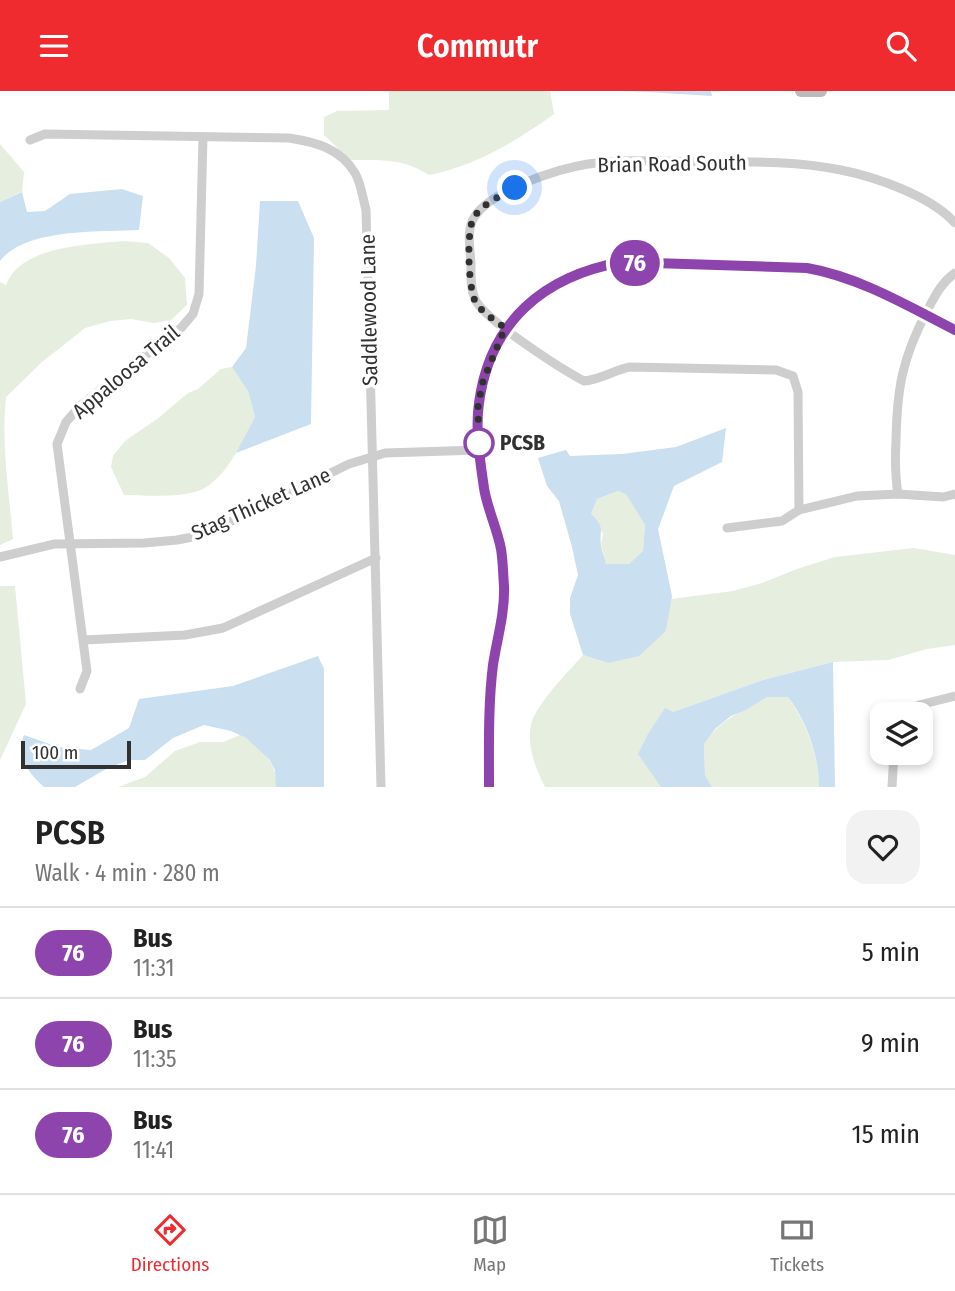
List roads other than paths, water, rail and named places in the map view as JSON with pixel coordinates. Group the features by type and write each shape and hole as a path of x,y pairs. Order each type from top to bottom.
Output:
{"street":[{"path":"802,91 821,91"},
{"name":"Saddlewood Lane","path":"30,140 45,134 289,138 316,142 338,154 355,174 366,211 381,787"},
{"name":"Appaloosa Trail","path":"80,688 87,671 57,445 66,422 80,405 181,328 192,314 199,294 203,137"},
{"name":"Brian Road South","path":"799,510 799,392 793,376 776,370 630,367 584,381 505,328 475,302 471,288 471,223 476,214 489,203 549,173 588,164 619,161 799,164 843,170 887,183 926,201 947,214 955,223"},
{"path":"489,787 490,698 504,589 501,549 485,492 479,450 478,406 483,381 505,328 537,295 566,278 622,262 807,268 830,272 955,330"},
{"path":"898,495 895,478 898,390 912,342 925,315 943,281 955,273"},
{"name":"Stag Thicket Lane","path":"0,557 54,544 144,543 202,535 349,464 385,453 479,450"},
{"path":"727,528 782,521 799,510 857,496 943,497 955,494"},
{"path":"84,640 186,635 223,628 376,558"},
{"path":"931,702 955,696"},
{"path":"892,787 893,765"}],"water":[{"path":"632,91 711,91 712,96"},
{"path":"122,189 143,196 139,230 45,237 12,250 0,261 0,202 22,192 27,212 45,211 70,194"},
{"path":"260,201 298,201 314,238 311,424 236,453 255,417 248,391 232,367 246,348 256,266"},
{"path":"726,428 722,462 674,486 658,529 672,596 666,631 639,656 608,663 583,655 570,614 570,598 578,575 572,547 559,501 547,486 538,458 566,450 570,456 622,454 676,447","holes":["618,491 626,494 645,525 643,551 629,564 606,564 601,546 600,526 591,514 597,499"]},
{"path":"318,656 324,669 324,787 276,787 275,770 269,759 246,738 231,731 204,725 173,738 145,760 129,760 106,769 75,787 44,787 33,776 22,757 24,735 58,747 91,750 129,728 139,699 233,686"},
{"path":"833,662 835,787 819,787 811,740 788,697 767,697 731,716 715,729 704,744 705,775 712,787 661,787 638,754 665,708 673,712 763,680"}],"place":[{"name":"PCSB","path":"479,443"}]}
